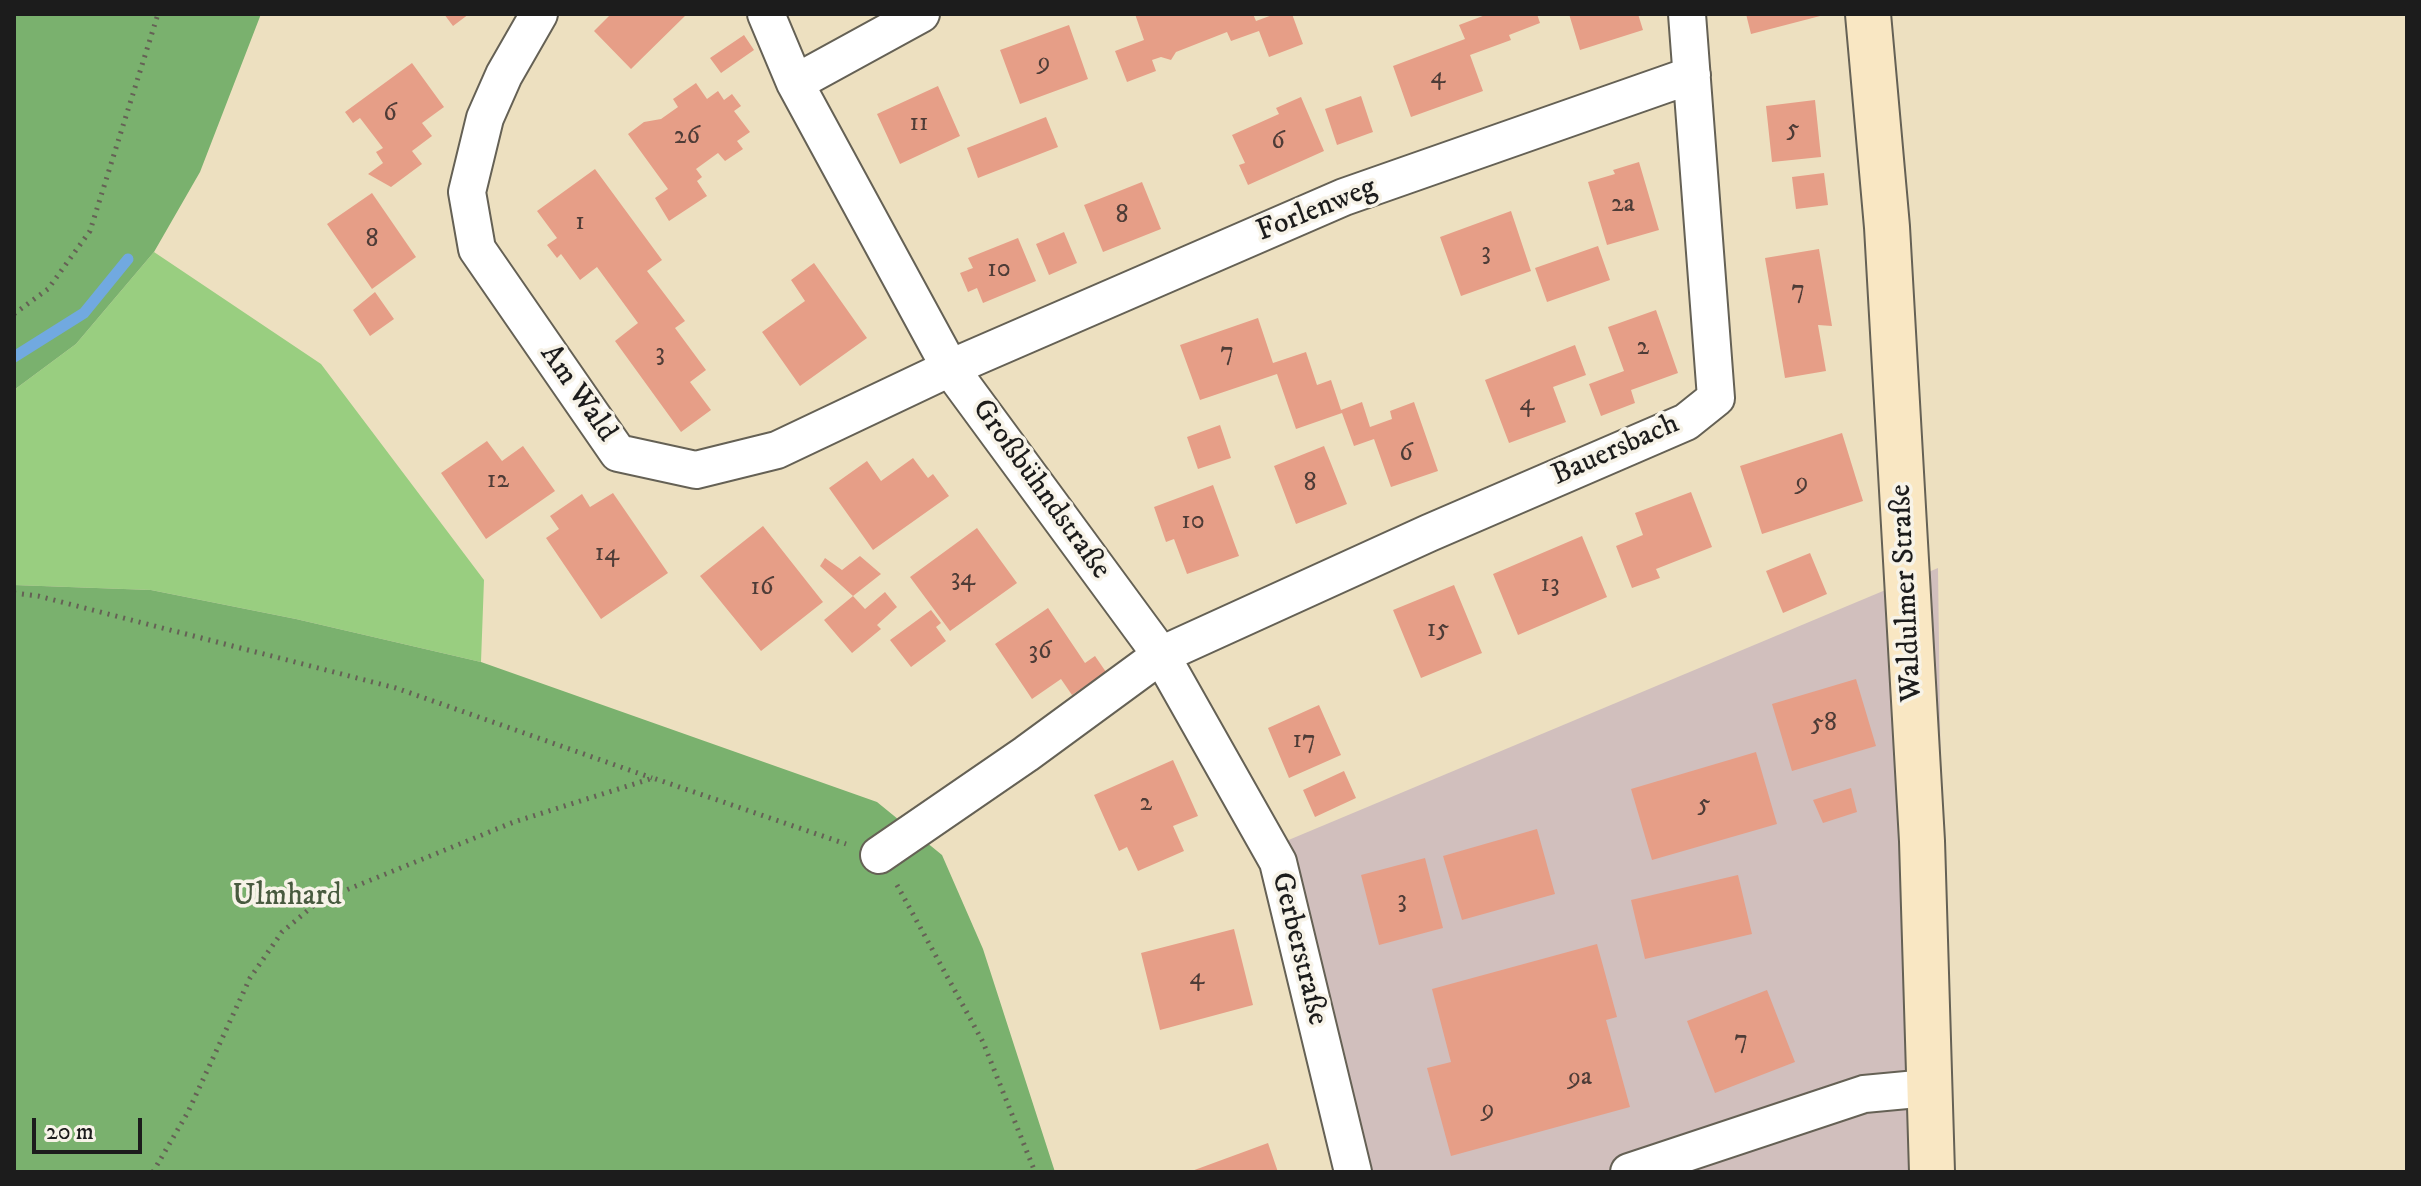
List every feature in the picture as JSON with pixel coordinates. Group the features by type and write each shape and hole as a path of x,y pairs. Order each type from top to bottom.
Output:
{"street":[{"name":"Am Wald","path":"539,14 504,75 485,118 467,192 477,249 618,453 696,470 777,450 950,368"},
{"name":"Großbühndstraße","path":"766,14 795,83 950,368 1161,655"},
{"path":"795,83 921,14"},
{"name":"Bauersbach","path":"1161,655 1429,533 1686,422 1716,398 1687,14"},
{"name":"Waldulmer Straße","path":"1868,14 1887,227 1922,841 1932,1172"},
{"name":"Forlenweg","path":"950,368 1344,197 1692,75"},
{"path":"879,855 1026,754 1161,655"},
{"name":"Gerberstraße","path":"1161,655 1278,862 1353,1172"},
{"path":"1630,1172 1864,1094 1928,1088"}],"path":[{"path":"14,314 48,289 90,231 158,14"},
{"path":"14,593 38,596 396,688 879,855 983,1042 1035,1172"},
{"path":"153,1172 188,1112 250,978 282,932 319,901 514,822 653,778"}],"shaded area":[{"path":"1938,568 1946,1172 1352,1172 1279,844"}],"green space":[{"path":"14,14 261,14 200,172 154,252 76,344 14,390"},
{"path":"154,252 321,364 484,580 481,662 296,619 151,590 14,585 14,390 76,344"},
{"name":"Ulmhard","path":"14,585 151,590 296,619 481,662 877,802 942,855 983,949 1055,1172 14,1172"}],"building":[{"path":"444,14 469,14 453,26"},
{"path":"611,14 687,14 631,69 594,31"},
{"path":"1135,14 1253,14 1256,21 1275,14 1292,14 1303,44 1269,57 1259,31 1231,41 1227,32 1176,52 1171,60 1161,57 1152,60 1156,71 1127,82 1115,51 1144,40"},
{"path":"1488,14 1537,14 1540,23 1509,35 1511,40 1470,55 1483,91 1411,117 1393,66 1465,39 1459,25"},
{"path":"1569,14 1638,14 1643,30 1580,50"},
{"path":"1746,14 1824,14 1824,15 1751,34"},
{"path":"1069,25 1088,79 1020,104 1000,50"},
{"path":"744,35 754,50 721,73 710,58"},
{"path":"412,63 444,107 422,123 432,136 412,151 422,164 391,187 368,174 383,163 376,152 383,148 360,118 353,123 345,112"},
{"path":"696,83 707,99 718,91 724,100 732,94 741,106 734,111 750,132 737,141 743,149 725,161 718,153 696,169 702,177 697,181 707,196 669,221 655,198 668,189 628,134 644,122 661,119 678,107 673,99"},
{"path":"938,86 960,136 900,164 877,114"},
{"path":"1361,96 1373,132 1337,145 1325,109"},
{"path":"1301,97 1324,151 1248,185 1239,165 1245,163 1232,135 1279,114 1276,108"},
{"path":"1815,100 1821,157 1772,162 1766,106"},
{"path":"1046,117 1058,147 978,178 967,148"},
{"path":"1639,162 1659,230 1607,245 1588,182 1615,174 1613,170"},
{"path":"595,169 662,260 647,271 685,321 675,328 706,370 690,382 711,410 681,432 615,341 638,323 597,267 580,280 561,254 557,258 547,245 557,238 537,211"},
{"path":"1824,173 1828,205 1796,209 1792,177"},
{"path":"1142,182 1161,229 1103,252 1084,205"},
{"path":"372,193 416,257 372,289 327,224"},
{"path":"1511,211 1531,271 1461,296 1440,237"},
{"path":"1064,232 1077,263 1049,275 1036,244"},
{"path":"1018,238 1036,281 983,303 977,288 968,292 960,273 973,268 968,258"},
{"path":"1598,246 1610,280 1547,302 1535,268"},
{"path":"1819,249 1832,326 1818,325 1826,371 1785,378 1765,258"},
{"path":"814,263 867,338 800,386 762,332 805,301 791,280"},
{"path":"375,292 394,319 370,336 353,310"},
{"path":"1656,310 1678,373 1631,390 1635,403 1601,416 1589,384 1624,371 1608,327"},
{"path":"1258,318 1273,363 1306,352 1317,385 1331,380 1341,410 1362,402 1370,427 1392,419 1390,411 1414,402 1438,471 1391,487 1374,439 1354,446 1342,413 1296,429 1277,374 1200,400 1180,345"},
{"path":"1575,345 1586,375 1553,387 1566,422 1509,443 1485,380"},
{"path":"1220,425 1231,458 1198,469 1187,437"},
{"path":"1842,433 1863,501 1762,534 1740,466"},
{"path":"487,441 502,461 523,446 555,491 486,539 441,473"},
{"path":"1324,446 1347,504 1296,524 1274,466"},
{"path":"913,458 928,478 933,474 949,496 873,550 829,488 867,461 881,481"},
{"path":"1213,485 1239,556 1187,574 1174,539 1166,542 1154,507"},
{"path":"1691,492 1712,547 1656,569 1660,578 1632,588 1616,546 1643,535 1635,513"},
{"path":"613,493 668,573 601,619 546,538 559,529 550,516 582,494 590,507"},
{"path":"763,526 823,602 761,651 700,576"},
{"path":"977,528 1017,583 950,631 910,577"},
{"path":"1582,536 1607,597 1518,635 1493,574"},
{"path":"1810,553 1827,594 1783,613 1766,571"},
{"path":"860,556 881,574 853,596 820,566 825,558 842,570"},
{"path":"1454,585 1482,653 1421,678 1393,610"},
{"path":"885,592 897,607 877,625 881,629 852,653 824,620 853,596 865,609"},
{"path":"1048,608 1085,663 1095,656 1106,672 1072,695 1061,679 1032,699 995,644"},
{"path":"931,610 941,623 936,627 946,641 911,667 890,640"},
{"path":"1856,679 1876,746 1792,771 1772,704"},
{"path":"1319,705 1341,755 1289,778 1268,728"},
{"path":"1756,752 1777,824 1652,860 1631,789"},
{"path":"1173,760 1198,816 1173,826 1184,851 1138,871 1127,847 1119,851 1094,795"},
{"path":"1344,771 1356,798 1315,817 1303,790"},
{"path":"1851,788 1857,812 1823,823 1813,800"},
{"path":"1537,829 1555,894 1462,920 1443,856"},
{"path":"1425,858 1443,928 1379,945 1361,875"},
{"path":"1738,875 1752,934 1645,959 1631,900"},
{"path":"1234,929 1253,1005 1160,1030 1141,953"},
{"path":"1597,944 1617,1017 1606,1020 1630,1107 1451,1156 1427,1068 1451,1062 1432,989"},
{"path":"1767,990 1795,1062 1715,1093 1687,1021"},
{"path":"1268,1143 1278,1172 1189,1172"}],"waterway":[{"path":"14,357 84,313 128,259"}]}
